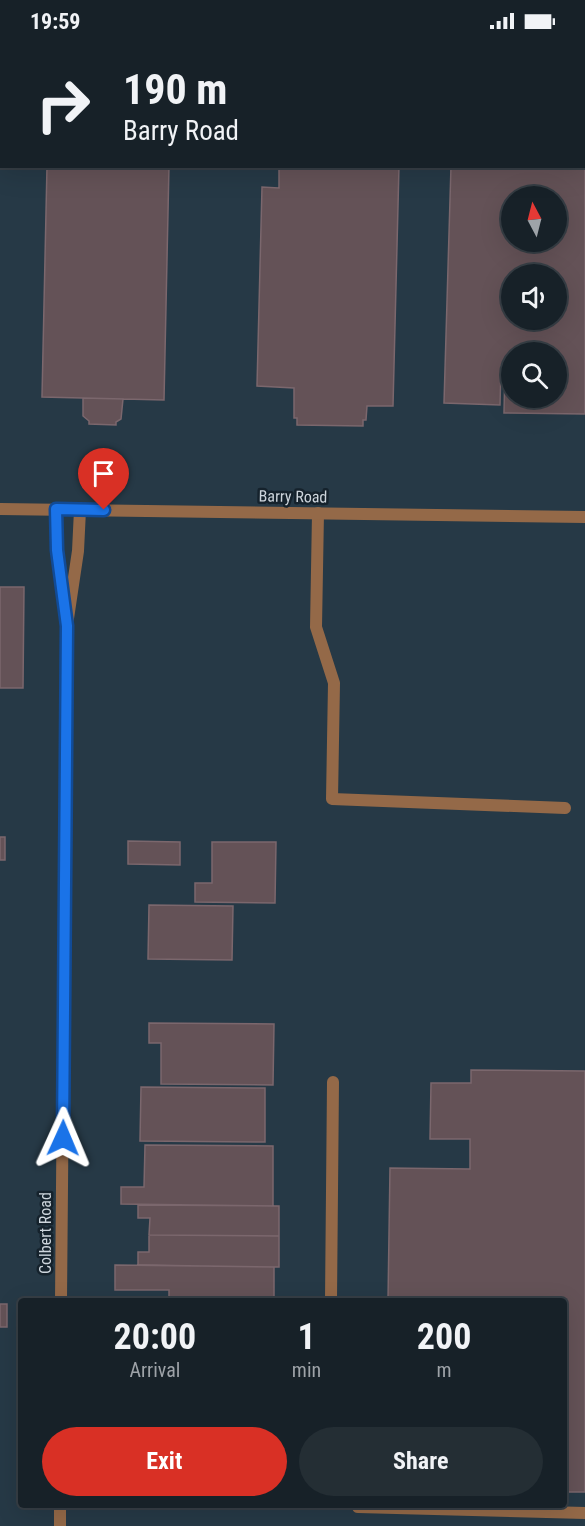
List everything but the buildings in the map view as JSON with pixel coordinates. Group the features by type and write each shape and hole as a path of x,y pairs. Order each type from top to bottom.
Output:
{"street":[{"name":"Barry Road","path":"0,509 585,517"},
{"name":"Colbert Road","path":"56,509 57,550 67,626"},
{"name":"Colbert Road","path":"61,1298 67,626 78,550 80,510"},
{"path":"318,513 316,627 334,683 332,800 565,808"},
{"path":"331,1298 333,1082"},
{"path":"60,1508 60,1526"},
{"path":"396,1508 585,1513"}],"shaded area":[{"path":"0,168 585,168 585,1526 0,1526"}],"route":[{"path":"63,1138 67,626 57,550 56,509 104,510"}]}
